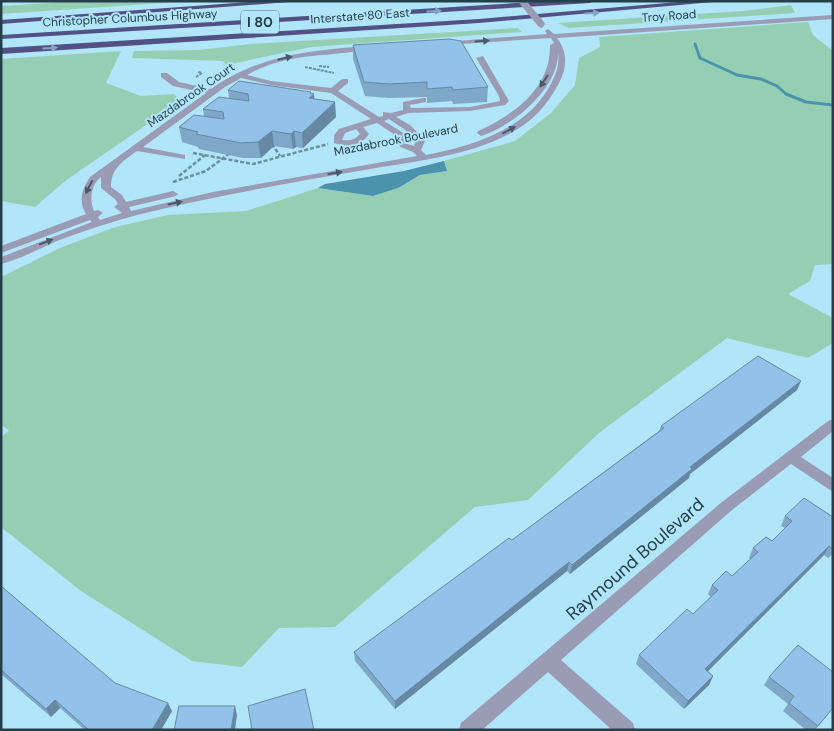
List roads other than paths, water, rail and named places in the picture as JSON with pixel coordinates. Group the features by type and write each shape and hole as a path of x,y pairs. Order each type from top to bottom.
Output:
{"highway":[{"path":"1,17 272,1"},
{"path":"1,22 298,1"},
{"name":"Christopher Columbus Highway","path":"1,28 450,1"},
{"name":"Christopher Columbus Highway","path":"1,37 590,1"},
{"name":"Interstate 80 East","path":"1,51 493,19 720,1"},
{"path":"1,42 493,19"}],"street":[{"path":"522,1 552,35"},
{"name":"Troy Road","path":"552,35 833,17"},
{"path":"435,44 552,35"},
{"name":"Mazdabrook Boulevard","path":"125,210 195,190 416,150 454,142 483,132 523,109 550,72 555,59 552,35"},
{"name":"Mazdabrook Boulevard","path":"125,210 423,158 474,145 504,133 524,122 537,110 556,81 564,62 562,50 552,35"},
{"name":"Mazdabrook Court","path":"94,219 87,208 85,193 93,179 197,103 240,75 263,64 295,56 377,48"},
{"path":"358,128 407,111 497,106 505,101 480,58"},
{"path":"164,75 176,84 213,92"},
{"path":"240,75 271,83 333,91 350,104 402,136 403,145 416,150 423,158"},
{"path":"333,91 346,81"},
{"path":"407,111 406,104 427,100 438,103 441,109"},
{"path":"197,103 213,106"},
{"path":"350,104 389,116 407,127 421,140 416,150"},
{"path":"172,122 188,125"},
{"path":"137,148 185,154"},
{"name":"Mazdabrook Court","path":"118,162 106,177 106,188 119,197 125,210"},
{"path":"1,250 125,210"},
{"path":"1,261 94,219"},
{"name":"Raymound Boulevard","path":"468,730 727,506 833,424"},
{"path":"791,457 833,486"},
{"path":"549,661 626,730"}],"water":[{"path":"444,161 447,171 420,175 398,188 373,196 318,188 325,184 404,171"}],"waterway":[{"path":"695,44 700,58 737,75 761,79 777,86 786,94 806,102 833,105"}]}
